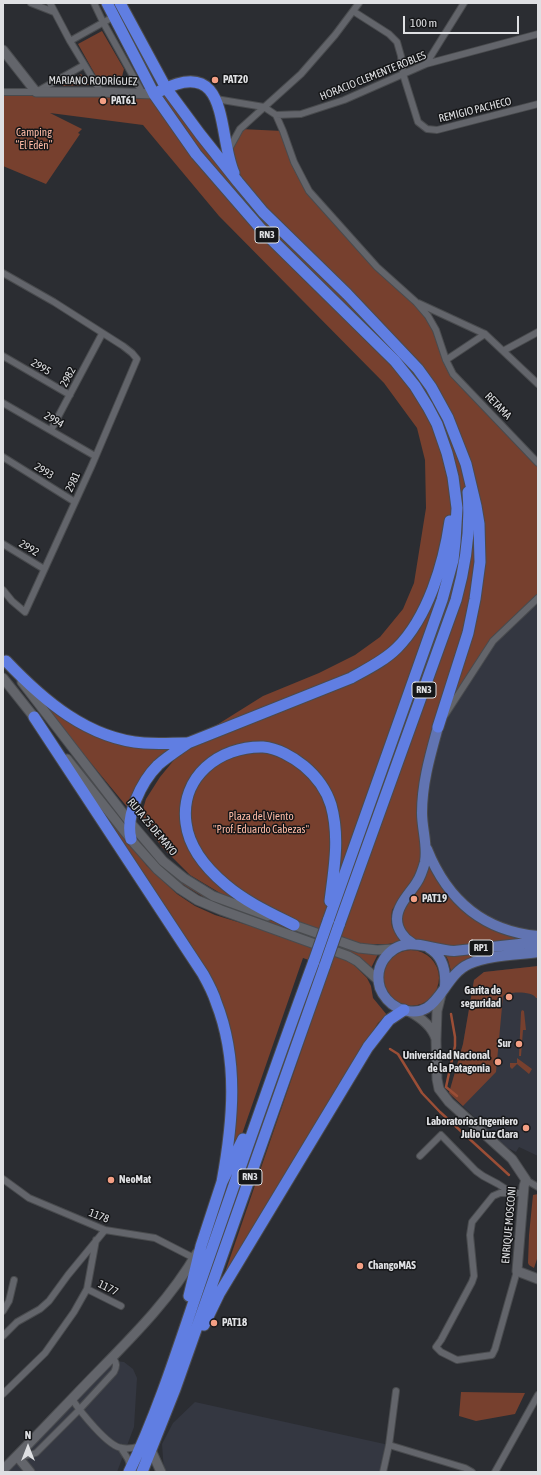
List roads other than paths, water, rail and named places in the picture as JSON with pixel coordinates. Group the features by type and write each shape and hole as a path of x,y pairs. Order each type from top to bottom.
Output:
{"highway":[{"name":"RN3","path":"106,3 148,94 196,154 261,229 384,350 405,373 422,396 437,424 447,453 455,490 457,520 453,560 442,600 314,961 264,1097 175,1356 146,1448"},
{"name":"RN3","path":"120,3 166,88 238,182 263,212 347,294 418,369 431,387 442,406 459,448 467,485 469,509 467,548 460,583 445,633 339,925 175,1390 134,1471"},
{"path":"148,94 180,82 194,82 207,88 216,99 224,126 228,152 238,182"},
{"path":"438,727 468,633 480,562 479,524 476,506 470,481 459,448"},
{"path":"131,839 129,821 140,792 147,780 157,766 188,743 351,678 371,667 397,648 409,633 430,596 447,544 455,490"},
{"path":"4,660 44,699 77,721 94,730 111,737 139,743 188,743"},
{"path":"34,718 203,974 216,1002 228,1049 233,1089 231,1126 222,1182"},
{"path":"294,925 254,905 225,885 208,868 196,851 189,837 185,808 193,783 201,771 214,759 228,752 244,748 264,747 282,752 311,772 322,786 330,803 334,820 336,841 328,921"},
{"path":"175,1390 219,1294 262,1221 377,1033 389,1020 406,1010"},
{"path":"175,1356 201,1246 222,1182 264,1097"}],"main road":[{"name":"MARIANO RODRÍGUEZ","path":"3,50 36,92 148,94"},
{"name":"RUTA 25 DE MAYO","path":"4,660 129,821 163,861 194,885 224,901 359,948 377,950 394,949"},
{"name":"RUTA 25 DE MAYO","path":"3,678 131,839 157,869 170,881 197,900 344,954 357,961 378,980 381,991 386,999 394,1006 406,1010"},
{"path":"412,943 407,941 403,935 397,915 399,909 421,875 426,856 422,816 423,786 438,727"},
{"path":"425,841 440,876 451,892 469,910 498,927 528,935 538,936"},
{"name":"RP1","path":"412,943 447,951 454,951 538,942"},
{"path":"378,980 382,962 387,955 400,946 412,943"},
{"name":"RP1","path":"424,946 433,950 442,962 446,976 443,990"},
{"name":"RP1","path":"406,1010 423,1009 436,1001 443,990 462,968 477,961 538,952"},
{"name":"ENRIQUE MOSCONI","path":"443,990 437,1011 436,1040 437,1079 441,1094 512,1160 526,1180 524,1186 517,1271"},
{"path":"406,1010 418,1016 434,1033 436,1040"},
{"path":"3,1470 19,1455 166,1299 175,1288 201,1246"},
{"path":"517,1271 538,1279"},
{"path":"146,1448 161,1472"},
{"path":"19,1455 30,1472"}],"street":[{"path":"31,3 54,12"},
{"path":"50,3 70,41 101,92"},
{"path":"94,3 102,22 148,94"},
{"path":"228,152 240,129 301,74 359,3"},
{"path":"426,64 466,4"},
{"path":"353,11 389,34 397,42 401,56 403,74"},
{"path":"70,41 113,17"},
{"name":"HORACIO CLEMENTE ROBLES","path":"276,115 290,116 308,112 344,100 426,64 538,34"},
{"path":"3,92 36,92 84,65"},
{"name":"REMIGIO PACHECO","path":"403,74 418,122 427,129 437,130 538,103"},
{"path":"216,99 264,107 276,115 294,162 309,191 377,266 416,302 485,334 538,384"},
{"path":"3,273 54,302 102,334"},
{"name":"RETAMA","path":"416,302 428,316 436,330 446,360 453,374 538,463"},
{"path":"503,350 538,332"},
{"name":"2981","path":"3,590 12,601 26,612 137,359 123,346 102,334"},
{"name":"2982","path":"51,430 102,334"},
{"path":"446,360 485,334"},
{"name":"2995","path":"3,356 70,395"},
{"name":"2994","path":"3,403 95,456"},
{"name":"2993","path":"3,457 75,502"},
{"name":"2992","path":"3,544 44,569"},
{"path":"438,727 493,641 538,598"},
{"path":"420,1156 441,1135 476,1171 483,1176 512,1193 524,1193"},
{"name":"1178","path":"3,1179 29,1198 105,1230 155,1238 194,1258"},
{"path":"526,1180 538,1187"},
{"name":"ENRIQUE MOSCONI","path":"512,1193 500,1193 493,1196 472,1222 470,1235 474,1276 436,1347 441,1352 457,1360 492,1355 517,1271"},
{"path":"3,1336 17,1322 40,1309 49,1301 68,1274 105,1230"},
{"path":"3,1394 45,1353 74,1312 87,1289 96,1240"},
{"path":"3,1311 9,1300 14,1280"},
{"name":"1177","path":"87,1289 121,1306"},
{"path":"19,1455 26,1456 36,1452 79,1410 114,1372 116,1361 112,1357"},
{"path":"383,1472 389,1445 396,1391"},
{"path":"495,1472 538,1394"},
{"path":"72,1399 79,1410 94,1427 120,1448 134,1471"},
{"path":"389,1445 472,1472"},
{"path":"120,1448 146,1448"}],"waterway":[{"path":"451,1014 455,1046 446,1087 457,1096"},
{"path":"390,1049 398,1054 422,1093 440,1112 509,1175"}],"place":[{"name":"PAT20","path":"215,80"},
{"name":"PAT61","path":"103,101"},
{"name":"PAT19","path":"414,899"},
{"name":"Garita de seguridad","path":"509,997"},
{"name":"Sur","path":"519,1044"},
{"name":"Universidad Nacional de la Patagonia","path":"498,1062"},
{"name":"Laboratorios Ingeniero Julio Luz Clara","path":"526,1128"},
{"name":"NeoMat","path":"111,1180"},
{"name":"ChangoMAS","path":"360,1266"},
{"name":"PAT18","path":"214,1323"}],"park label":[{"name":"Camping “El Edén”","path":"34,139"},
{"name":"Plaza del Viento \"Prof. Eduardo Cabezas\"","path":"261,823"}]}
